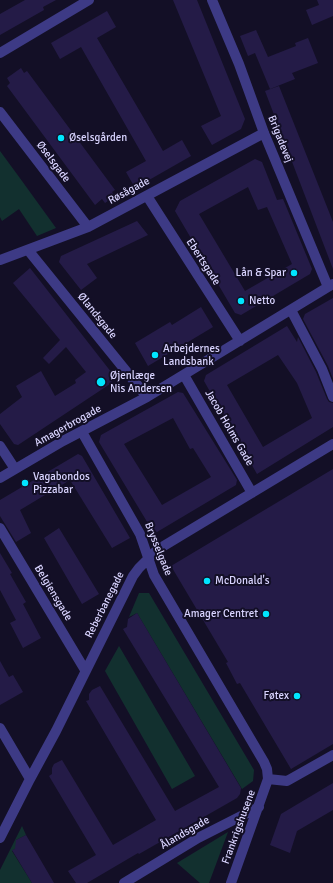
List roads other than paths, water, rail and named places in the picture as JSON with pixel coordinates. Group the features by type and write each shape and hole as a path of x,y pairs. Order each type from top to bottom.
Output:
{"street":[{"path":"0,53 89,0"},
{"name":"Brigadevej","path":"212,0 239,64 264,133 331,286"},
{"name":"Øselsgade","path":"0,112 88,227"},
{"name":"Røsågade","path":"0,260 88,227 264,133"},
{"name":"Ebertsgade","path":"147,196 240,340"},
{"name":"Ølandsgade","path":"28,250 147,397"},
{"name":"Amagerbrogade","path":"0,478 147,397 331,286"},
{"path":"290,310 322,370 333,397"},
{"name":"Jacob Holms Gade","path":"184,374 252,493"},
{"name":"Brysselgade","path":"82,432 140,534 154,575 264,762 267,769 268,779"},
{"name":"Reberbanegade","path":"0,838 56,731 133,576 148,558 157,550 333,444"},
{"path":"0,446 15,469"},
{"name":"Belgiensgade","path":"0,528 85,670"},
{"path":"0,728 30,779"},
{"path":"268,779 287,781 333,755"},
{"name":"Frankrigshusene","path":"231,883 268,779"},
{"name":"Ålandsgade","path":"124,883 198,838 259,806"}],"place":[{"name":"Øselsgården","path":"61,138"},
{"name":"Lån & Spar","path":"294,273"},
{"name":"Netto","path":"241,301"},
{"name":"Arbejdernes Landsbank","path":"155,355"},
{"name":"Øjenlæge Nis Andersen","path":"101,382"},
{"name":"Vagabondos Pizzabar","path":"25,483"},
{"name":"McDonald's","path":"207,581"},
{"name":"Amager Centret","path":"266,614"},
{"name":"Føtex","path":"297,696"}]}
